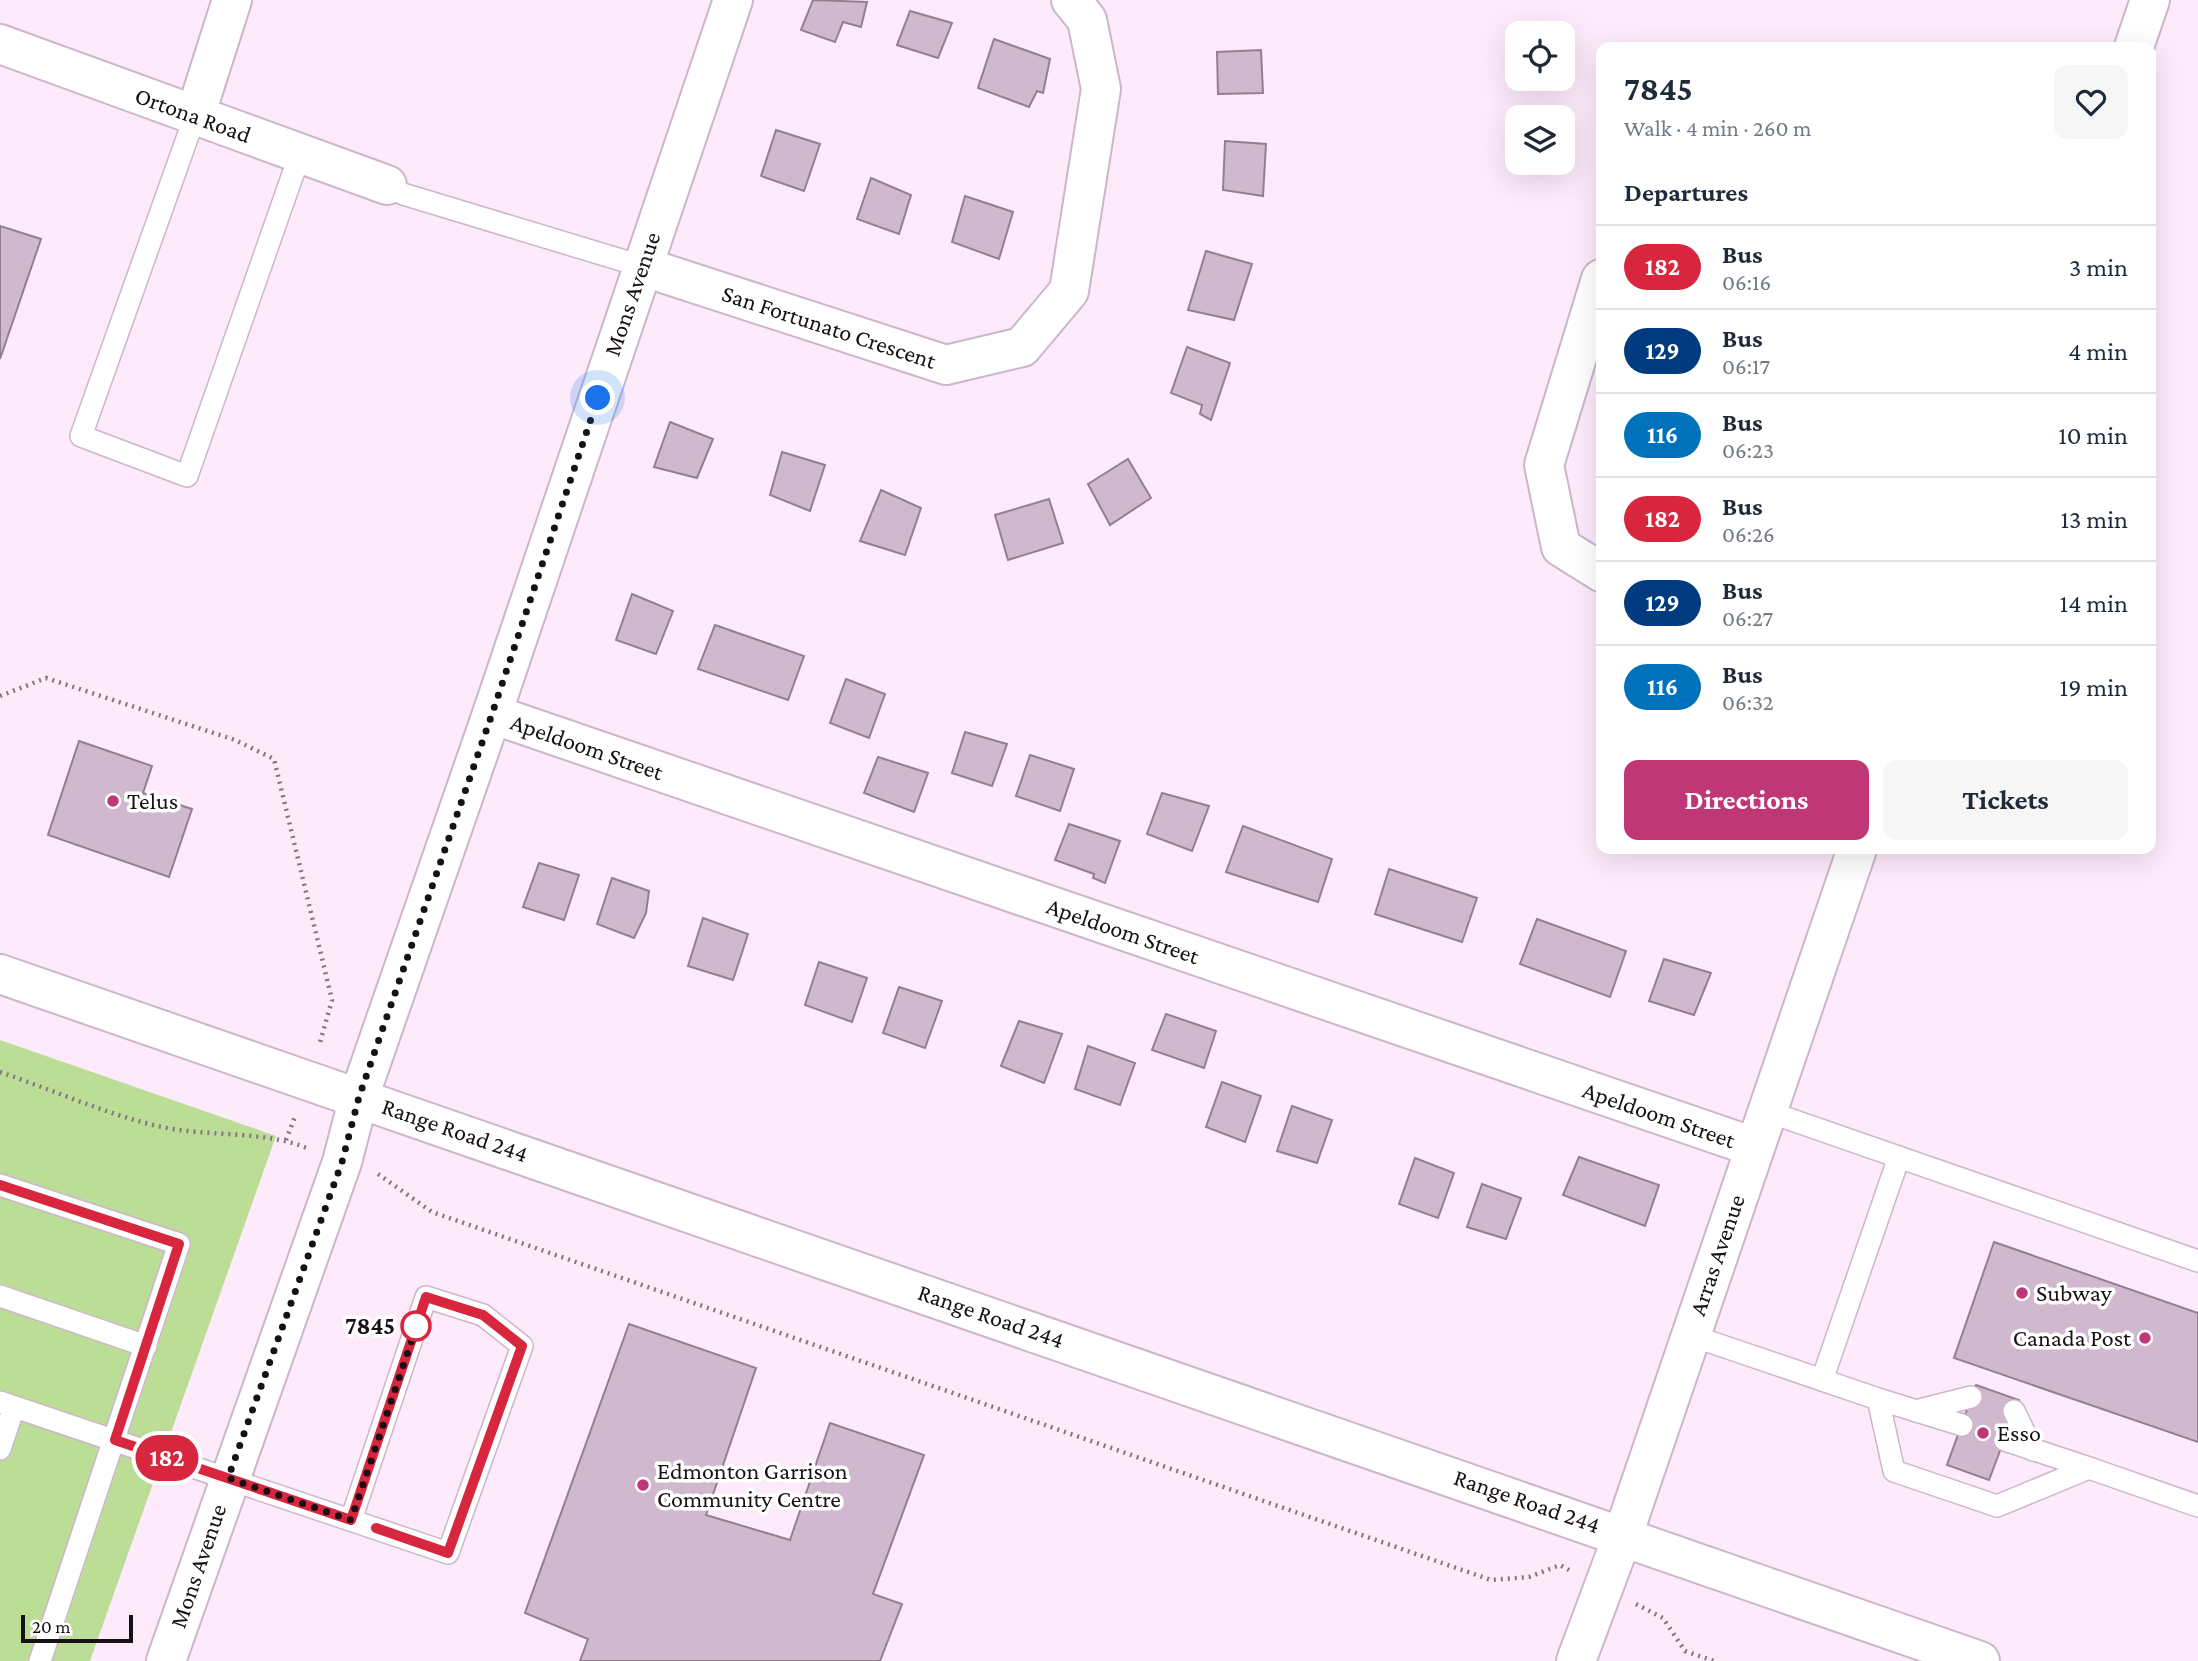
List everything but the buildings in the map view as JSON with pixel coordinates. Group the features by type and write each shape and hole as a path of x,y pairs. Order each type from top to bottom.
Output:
{"street":[{"path":"195,116 232,0"},
{"name":"Mons Avenue","path":"166,1661 228,1478 342,1162 359,1097 492,714 733,0"},
{"name":"San Fortunato Crescent","path":"641,266 946,365 1022,347 1069,291 1101,89 1087,20 1071,0"},
{"path":"2136,42 2150,0"},
{"name":"Ortona Road","path":"0,44 395,190"},
{"path":"1596,295 1544,466 1561,547 1596,569"},
{"name":"Apeldoom Street","path":"492,714 1754,1147"},
{"name":"Arras Avenue","path":"1576,1661 1623,1535 1855,854"},
{"name":"Range Road 244","path":"0,974 1980,1661"}],"lane":[{"path":"195,116 81,436 187,476 300,154"},
{"path":"395,190 641,266"},
{"path":"1766,1111 2198,1261"},
{"path":"1822,1380 1899,1157"},
{"path":"0,1185 179,1244 40,1661"},
{"path":"0,1296 146,1346"},
{"path":"0,1449 7,1404 448,1553 522,1346 483,1315 426,1297 351,1520"},
{"path":"1690,1335 1962,1425"},
{"path":"1916,1411 1971,1397"},
{"path":"1878,1399 1894,1471 1997,1506 2089,1468"},
{"path":"2014,1411 2033,1450"},
{"path":"2006,1440 2198,1506"}],"path":[{"path":"0,696 46,678 235,740 274,759 332,1000 309,1080 286,1140"},
{"path":"0,1072 152,1125 196,1133 286,1140 383,1175 432,1212 1491,1580 1530,1577 1560,1565 1663,1618 1685,1651 1714,1661"}],"green space":[{"path":"0,1040 276,1136 90,1661 0,1661"}],"bus line":[{"name":"182","path":"0,1185 179,1244 115,1440 351,1520 426,1297 483,1315 522,1346 448,1553 376,1528"}],"place":[{"name":"Telus","path":"113,801"},
{"name":"Subway","path":"2022,1293"},
{"name":"7845","path":"416,1326"},
{"name":"Canada Post","path":"2145,1338"},
{"name":"Esso","path":"1983,1433"},
{"name":"Edmonton Garrison Community Centre","path":"643,1485"}],"route":[{"path":"416,1326 418,1322 351,1520 228,1478 342,1162 359,1097 598,398"}]}
